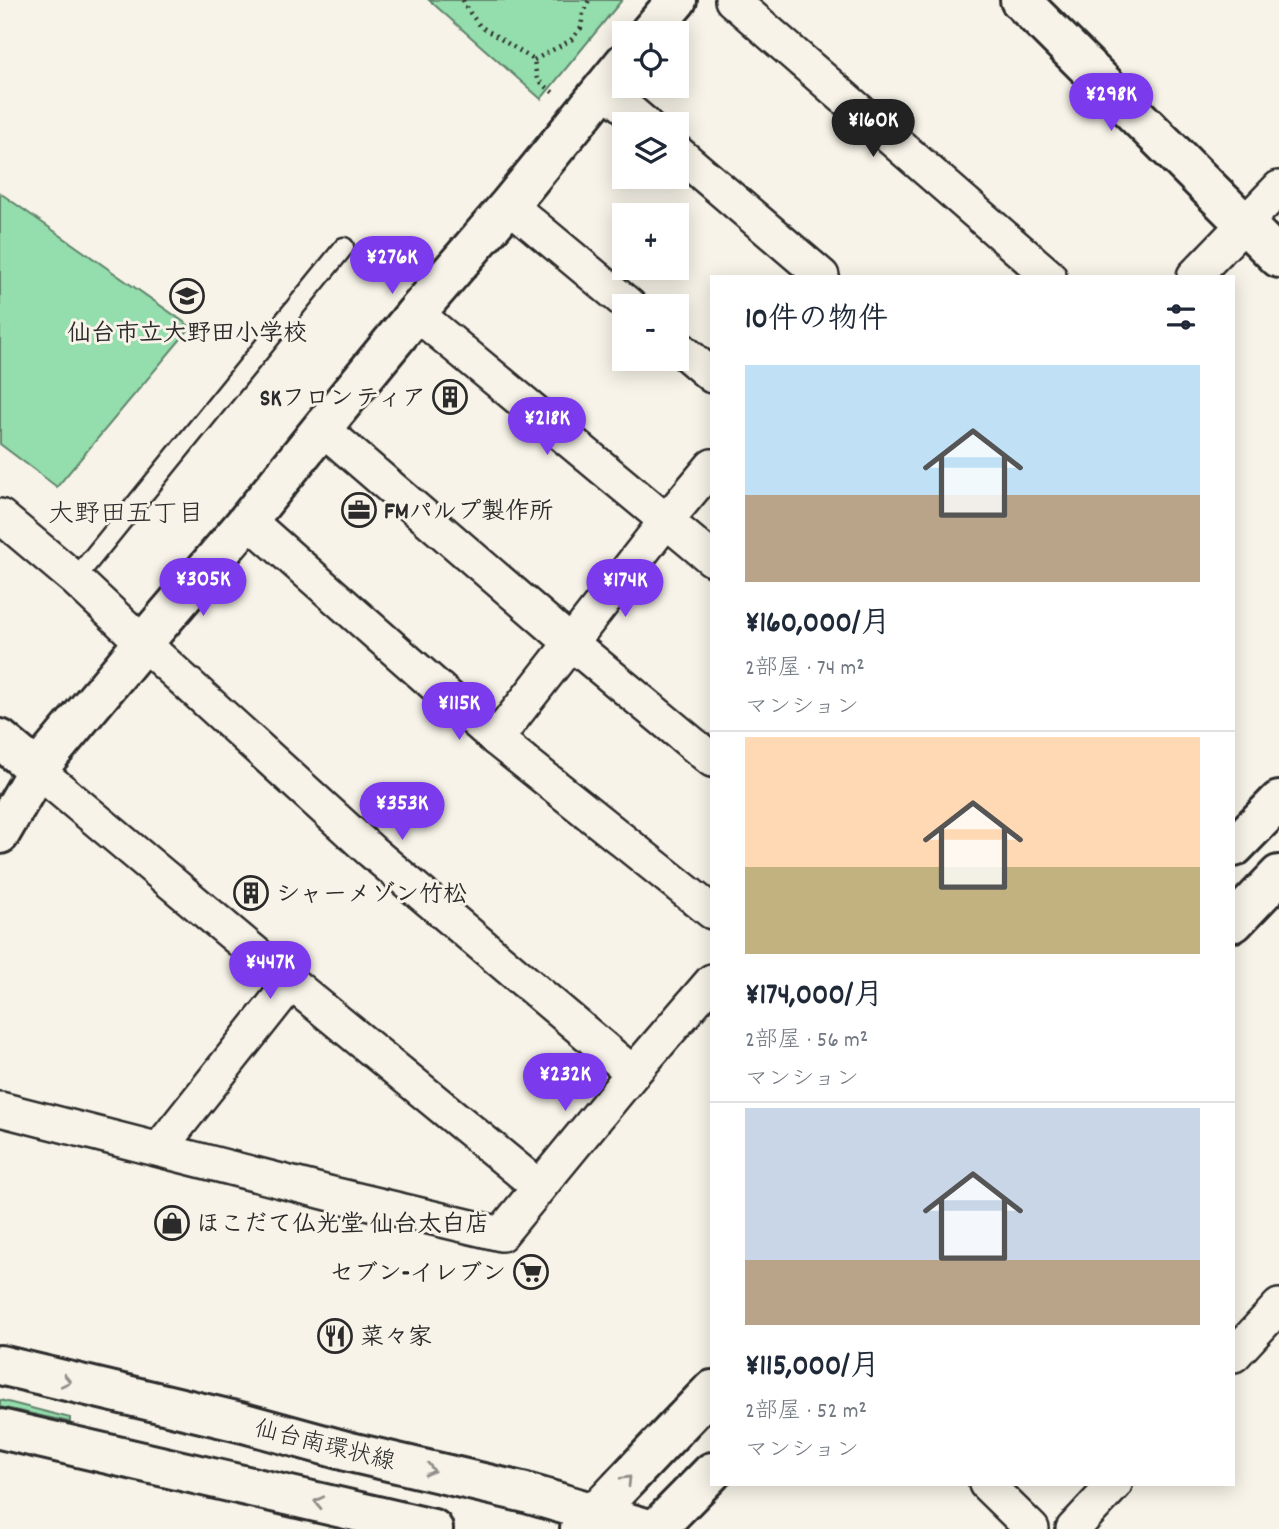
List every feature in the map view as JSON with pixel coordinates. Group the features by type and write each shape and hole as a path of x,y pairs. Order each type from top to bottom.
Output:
{"main road":[{"path":"659,21 677,0"},
{"path":"1020,0 1279,258"},
{"path":"0,834 37,769 248,520 612,77"},
{"path":"0,739 37,769"},
{"path":"1235,846 1279,801"},
{"path":"1235,921 1279,875"},
{"name":"仙台南環状線","path":"0,1365 513,1490 587,1521 649,1529"},
{"path":"587,1521 710,1392"},
{"path":"0,1429 433,1529"},
{"path":"656,1529 710,1474"}],"street":[{"path":"732,0 1048,275"},
{"path":"689,162 821,275"},
{"path":"1195,275 1279,188"},
{"path":"509,205 616,294"},
{"path":"416,313 710,557"},
{"path":"689,356 710,374"},
{"path":"322,428 571,643 710,758"},
{"path":"496,738 710,468"},
{"path":"0,516 75,579 371,851 632,1073"},
{"path":"248,520 496,738 710,910"},
{"path":"37,769 291,983 540,1187"},
{"path":"160,1149 291,983"},
{"path":"0,1109 332,1194 501,1234 632,1073 710,983"},
{"path":"1235,1354 1279,1306"},
{"path":"987,1486 1032,1529"},
{"path":"1073,1529 1113,1486"}],"lane":[{"path":"75,579 344,247"}],"path":[{"path":"463,0 480,26 534,60 537,79 556,95"},
{"path":"534,60 571,40 581,28 583,13 589,0"}],"green space":[{"path":"429,0 622,0 541,99"},
{"path":"0,193 191,327 57,487 0,444"},
{"path":"0,1400 70,1418 70,1422 0,1407"}],"place":[{"name":"仙台市立大野田小学校","path":"187,296"},
{"name":"SKフロンティア","path":"450,397"},
{"name":"FMパルプ製作所","path":"359,510"},
{"name":"シャーメゾン竹松","path":"251,893"},
{"name":"ほこだて仏光堂 仙台太白店","path":"172,1223"},
{"name":"セブン-イレブン","path":"531,1272"},
{"name":"菜々家","path":"335,1336"}],"district":[{"name":"大野田五丁目","path":"126,512"}]}
